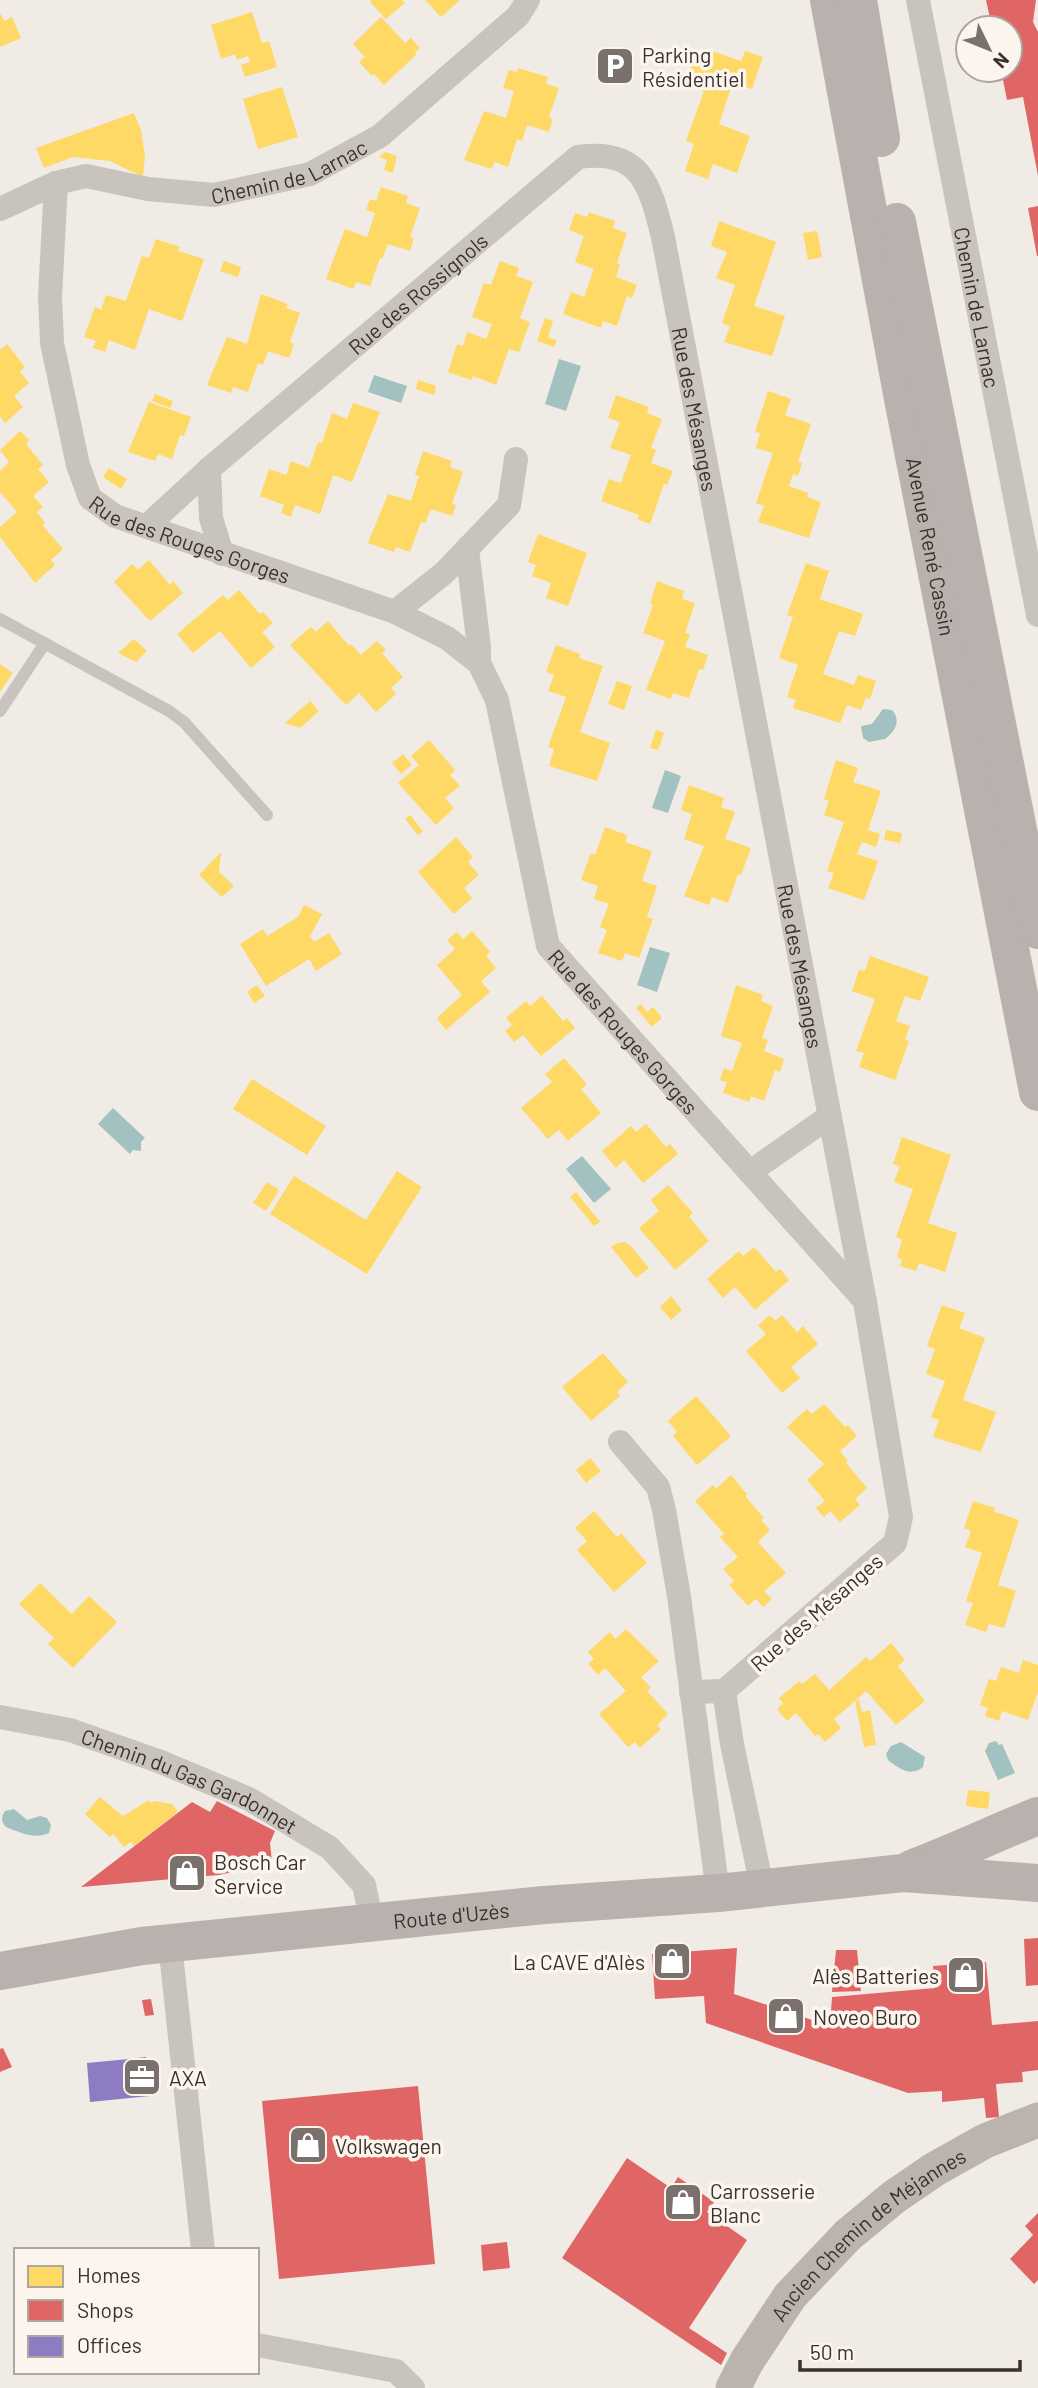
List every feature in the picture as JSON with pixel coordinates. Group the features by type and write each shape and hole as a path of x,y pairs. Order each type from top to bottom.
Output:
{"main road":[{"name":"Avenue René Cassin","path":"829,0 904,404 1038,1092"},
{"name":"Avenue René Cassin","path":"858,0 888,177 1038,930"},
{"name":"Route d'Uzès","path":"903,1873 1038,1816"},
{"name":"Route d'Uzès","path":"0,1971 170,1944 544,1905 718,1893 903,1873 1038,1883"}],"street":[{"name":"Chemin de Larnac","path":"0,209 56,183 86,176 148,189 214,195 310,174 380,136 519,16 528,0"},
{"name":"Chemin de Larnac","path":"918,0 1038,615"},
{"name":"Rue des Rossignols","path":"147,526 209,469 578,157 597,154 620,158 638,169"},
{"name":"Rue des Mésanges","path":"638,169 653,195 663,237 865,1301 901,1517 895,1543 724,1691"},
{"name":"Rue des Rouges Gorges","path":"56,183 50,297 52,342 78,465 90,498 115,516 395,612 447,638 479,663"},
{"path":"395,612 444,573 509,505 516,459"},
{"path":"209,469 211,518 222,554"},
{"name":"Rue des Rouges Gorges","path":"467,549 479,663 497,701 548,946 865,1301"},
{"path":"750,1172 830,1116"},
{"path":"620,1442 658,1487 679,1596 718,1893"},
{"path":"691,1692 724,1691 732,1744 762,1887"},
{"name":"Chemin du Gas Gardonnet","path":"0,1717 70,1730 161,1762 250,1799 330,1847 364,1885 372,1923"},
{"path":"170,1944 203,2248"},
{"name":"Ancien Chemin de Méjannes","path":"733,2388 747,2361 790,2295 848,2235 894,2197 935,2169 985,2141 1038,2120"},
{"path":"259,2345 396,2371 413,2388"}],"lane":[{"path":"0,619 169,711 184,722 267,815"},
{"path":"0,711 45,643"}],"water":[{"path":"559,359 581,366 566,411 545,404"},
{"path":"374,375 407,386 401,403 368,392"},
{"path":"883,709 892,710 896,725 885,739 869,742 863,738 861,726 872,724"},
{"path":"665,770 681,776 668,813 652,808"},
{"path":"650,947 670,953 657,992 637,985"},
{"path":"113,1108 145,1138 141,1142 141,1151 133,1150 130,1154 98,1124"},
{"path":"582,1156 611,1189 594,1203 566,1169"},
{"path":"996,1741 999,1745 1002,1744 1015,1773 998,1780 985,1751 989,1743"},
{"path":"901,1742 925,1757 923,1767 910,1772 888,1760 886,1754 891,1746"},
{"path":"14,1809 27,1820 40,1816 47,1818 51,1825 49,1833 33,1835 6,1827 2,1821 3,1815 5,1811"}],"building: Homes":[{"path":"402,0 405,3 386,19 370,2"},
{"path":"425,0 460,0 441,17"},
{"path":"252,12 262,43 269,41 277,67 245,77 241,65 250,62 248,56 237,60 235,54 221,59 211,25"},
{"path":"0,13 4,21 12,17 21,38 0,47"},
{"path":"381,17 405,43 411,38 420,48 384,85 359,62 365,57 353,44"},
{"path":"704,48 741,61 745,51 763,57 752,89 733,82 719,124 750,136 737,173 713,164 708,179 685,171 694,144 686,141 704,91 685,84 693,60 699,62"},
{"path":"518,68 548,77 546,84 559,88 549,117 553,119 549,132 527,125 522,141 517,139 508,167 494,162 492,169 464,160 484,111 506,118 514,91 503,88 509,70 517,72"},
{"path":"282,87 298,137 258,149 243,99"},
{"path":"134,113 141,130 145,157 143,177 110,161 73,157 44,168 36,148"},
{"path":"385,152 397,156 393,173 384,170 387,160 379,157"},
{"path":"381,187 408,196 406,203 420,208 410,237 414,238 410,251 388,244 370,286 356,282 353,289 326,279 345,229 367,237 375,213 366,210 370,199 376,201"},
{"path":"589,212 615,221 613,228 627,233 617,263 620,264 616,277 637,285 632,298 627,296 617,326 603,321 601,328 563,314 571,292 584,297 594,269 575,262 584,236 569,230 575,213 587,217"},
{"path":"719,221 776,242 754,306 785,316 772,356 724,342 730,326 722,323 735,285 716,278 727,252 711,246"},
{"path":"817,231 822,257 808,260 803,233"},
{"path":"156,239 180,247 178,251 204,259 182,321 149,309 135,350 109,340 105,352 93,348 96,341 84,337 95,307 101,310 106,295 126,301 142,256 149,258"},
{"path":"224,261 241,267 238,277 220,271"},
{"path":"500,261 519,268 516,276 533,282 520,318 530,322 519,352 509,349 496,385 473,376 471,380 448,372 457,344 463,346 467,332 486,339 492,324 472,317 484,283 491,285"},
{"path":"261,294 288,304 286,308 300,313 290,342 294,344 289,358 268,351 263,365 258,363 248,392 233,387 231,393 207,385 227,337 247,344"},
{"path":"545,318 553,321 548,337 557,341 554,347 537,341"},
{"path":"7,344 25,367 20,372 29,383 14,396 23,407 5,423 0,416 0,350"},
{"path":"418,380 436,386 434,395 416,389"},
{"path":"768,391 791,399 785,415 811,424 798,462 802,463 798,476 793,474 789,486 808,493 807,497 821,502 809,538 758,522 764,506 756,503 773,453 756,448 760,433 755,432"},
{"path":"155,394 173,401 170,408 152,401"},
{"path":"616,395 649,407 647,413 662,419 651,448 656,450 651,463 673,471 667,485 664,484 650,524 637,519 639,515 601,501 609,479 621,483 631,455 610,448 620,422 608,418"},
{"path":"149,402 191,417 184,436 180,435 172,459 158,454 155,461 128,452"},
{"path":"353,403 380,412 352,482 333,475 320,514 295,505 291,517 281,513 284,505 260,496 269,469 286,475 291,461 309,468 318,442 322,443 332,413 347,419"},
{"path":"20,431 29,440 26,444 43,465 38,469 49,482 33,496 43,507 37,512 45,523 43,526 63,549 51,560 55,565 35,583 0,537 0,527 17,512 0,492 0,471 9,462 0,450"},
{"path":"423,451 452,461 450,467 463,472 452,504 456,505 452,516 431,509 425,523 421,522 410,552 396,547 394,552 368,543 388,494 411,501 419,476 415,475"},
{"path":"109,468 127,479 121,489 103,477"},
{"path":"538,534 587,553 568,606 546,598 551,583 532,576 536,565 528,562"},
{"path":"149,560 170,585 173,581 183,593 150,621 114,582 132,564 138,570"},
{"path":"806,563 829,571 820,599 863,614 855,636 839,631 823,674 854,685 858,675 876,681 870,699 866,698 861,710 847,705 840,723 793,708 796,700 787,697 798,665 779,658 793,617 787,615"},
{"path":"657,581 684,591 682,599 695,603 685,633 690,634 685,647 708,655 703,670 699,669 689,698 673,693 671,699 646,690 665,641 643,633 653,605 650,604"},
{"path":"239,590 260,614 263,612 273,623 262,632 275,647 251,668 220,631 193,653 177,634 223,595 228,600"},
{"path":"328,621 349,646 351,644 361,655 377,641 386,650 382,653 403,677 391,688 396,694 376,712 359,693 346,705 290,645 311,627 316,632"},
{"path":"134,639 147,651 136,662 118,653"},
{"path":"556,645 580,654 579,658 603,666 580,732 610,743 597,781 549,766 554,749 548,747 566,697 548,691 554,675 546,672"},
{"path":"0,664 13,673 0,692"},
{"path":"617,681 632,686 624,710 608,704"},
{"path":"310,701 319,711 300,728 285,723"},
{"path":"656,730 664,733 658,750 650,748"},
{"path":"429,740 455,770 450,775 460,786 445,798 454,808 436,825 398,783 419,765 411,756"},
{"path":"403,754 412,765 401,774 392,763"},
{"path":"836,760 858,768 853,782 881,791 868,830 880,834 876,847 862,842 857,854 878,861 864,900 828,888 834,873 827,871 844,822 824,815 829,801 824,799"},
{"path":"689,785 724,798 721,807 735,812 725,839 751,848 728,903 712,897 709,905 684,896 704,846 684,839 692,814 681,810"},
{"path":"410,815 423,831 418,835 405,819"},
{"path":"605,827 627,835 625,842 652,851 642,881 657,886 647,917 653,919 639,958 625,953 622,961 598,953 607,930 600,927 609,904 594,899 598,886 581,880 591,853 595,855"},
{"path":"886,830 902,833 900,843 884,840"},
{"path":"456,837 473,857 468,862 479,875 464,888 472,898 454,914 418,872"},
{"path":"221,852 219,872 234,886 222,897 199,875"},
{"path":"304,905 322,914 310,936 314,942 329,933 342,954 316,971 309,959 266,986 240,944 263,929 267,936 298,917"},
{"path":"472,931 490,952 486,956 496,968 481,981 490,992 446,1030 437,1018 462,995 437,965 455,949 447,940 457,932 463,939"},
{"path":"870,956 929,977 920,1001 905,996 896,1021 910,1026 905,1040 909,1041 895,1080 859,1067 864,1053 856,1051 875,999 852,991 859,970 865,971"},
{"path":"257,985 265,996 254,1003 247,992"},
{"path":"736,985 763,995 761,1001 773,1006 762,1038 768,1040 764,1051 784,1059 780,1072 775,1070 764,1101 751,1096 749,1102 723,1093 727,1082 720,1080 724,1068 732,1071 742,1043 721,1036"},
{"path":"542,996 563,1021 567,1018 575,1028 541,1056 523,1035 514,1042 505,1031 512,1025 506,1018 526,1001 530,1006"},
{"path":"641,1004 647,1012 653,1007 662,1018 652,1027 636,1008"},
{"path":"564,1058 587,1084 581,1089 601,1113 568,1141 559,1130 548,1139 521,1108 552,1082 545,1074"},
{"path":"252,1079 326,1126 307,1155 233,1109"},
{"path":"646,1124 666,1147 670,1144 678,1154 643,1183 624,1160 616,1168 602,1151 631,1126 636,1132"},
{"path":"902,1137 951,1155 928,1223 957,1233 945,1272 919,1263 916,1271 900,1266 902,1260 897,1257 902,1240 896,1237 913,1189 894,1182 900,1166 893,1164"},
{"path":"397,1171 422,1187 367,1274 270,1214 294,1176 366,1220"},
{"path":"267,1182 279,1190 266,1211 253,1203"},
{"path":"668,1185 693,1213 689,1217 709,1241 675,1270 639,1228 659,1211 651,1200"},
{"path":"576,1192 600,1222 594,1226 570,1197"},
{"path":"624,1242 631,1246 649,1268 636,1278 611,1247"},
{"path":"754,1247 776,1272 780,1269 789,1280 755,1310 735,1287 723,1298 707,1279 739,1251 743,1256"},
{"path":"671,1296 682,1310 671,1320 660,1307"},
{"path":"942,1305 965,1313 959,1328 985,1338 963,1400 996,1412 981,1452 933,1437 939,1420 931,1417 945,1381 926,1374 935,1349 927,1346"},
{"path":"770,1315 775,1321 782,1315 797,1332 803,1326 818,1344 791,1367 800,1378 782,1393 746,1351 766,1334 758,1325"},
{"path":"603,1353 628,1382 617,1392 620,1396 591,1421 562,1387"},
{"path":"696,1396 731,1436 697,1465 673,1436 677,1432 668,1421"},
{"path":"824,1404 857,1436 840,1451 848,1461 846,1463 867,1488 855,1499 860,1505 840,1522 830,1511 824,1517 816,1508 825,1501 807,1480 824,1464 787,1427 807,1409 812,1414"},
{"path":"590,1458 601,1471 586,1483 576,1470"},
{"path":"731,1475 770,1530 758,1542 786,1573 764,1591 772,1599 763,1607 756,1599 748,1606 729,1585 734,1581 723,1569 738,1557 720,1537 724,1534 695,1501 713,1485 716,1489"},
{"path":"973,1501 1019,1520 998,1585 1016,1591 1004,1628 989,1624 986,1632 965,1625 973,1603 966,1601 982,1553 965,1547 971,1531 964,1528"},
{"path":"594,1511 617,1537 621,1533 647,1563 614,1592 577,1550 587,1541 575,1528"},
{"path":"40,1583 72,1614 89,1596 117,1622 73,1668 48,1644 54,1638 19,1604"},
{"path":"626,1629 659,1661 641,1677 651,1688 647,1691 668,1714 657,1725 661,1729 640,1748 635,1742 628,1747 599,1714 626,1691 605,1668 598,1675 588,1664 594,1659 588,1652 610,1632 615,1639"},
{"path":"891,1643 905,1660 898,1666 925,1701 896,1725 866,1691 834,1719 841,1728 825,1742 818,1734 815,1736 796,1713 787,1721 777,1709 783,1703 779,1698 799,1681 802,1684 815,1674 829,1690 866,1657 870,1661"},
{"path":"1023,1660 1038,1665 1038,1692 1028,1720 1002,1711 999,1721 985,1716 988,1708 980,1705 989,1679 996,1681 1001,1667 1019,1673"},
{"path":"859,1700 862,1712 870,1710 876,1745 864,1747 855,1701"},
{"path":"968,1790 990,1792 988,1809 966,1806"},
{"path":"100,1797 123,1816 149,1800 151,1803 154,1801 172,1804 178,1812 134,1846 131,1842 124,1847 113,1834 110,1837 85,1814"}],"building: Shops":[{"path":"986,0 1036,0 1033,22 1038,32 1038,176 1023,97 1007,100 1004,84 1024,84 1024,14 989,14"},
{"path":"1038,206 1038,256 1037,256 1028,208"},
{"path":"217,1801 275,1831 270,1843 272,1863 219,1875 81,1887 192,1802 210,1812"},
{"path":"1038,1938 1038,1985 1026,1986 1024,1939"},
{"path":"737,1948 734,1994 830,2026 832,1997 935,1988 933,1966 986,1962 992,2025 1038,2021 1038,2070 1022,2072 1023,2082 996,2084 999,2117 986,2118 984,2098 942,2102 942,2091 908,2093 706,2023 704,1996 655,1999 652,1954"},
{"path":"836,1950 857,1950 861,1991 832,1992"},
{"path":"151,1999 154,2015 145,2016 142,2000"},
{"path":"3,2048 12,2067 0,2072 0,2049"},
{"path":"146,2057 147,2071 131,2073 129,2059"},
{"path":"418,2086 435,2264 279,2279 262,2101"},
{"path":"627,2158 671,2188 678,2177 714,2202 707,2212 747,2240 689,2328 727,2353 721,2365 562,2258"},
{"path":"1038,2213 1038,2280 1034,2284 1010,2259 1033,2235 1025,2226"},
{"path":"507,2242 510,2268 483,2271 481,2245"}],"building: Offices":[{"path":"129,2059 131,2073 147,2071 150,2096 90,2102 87,2063"}],"place":[{"name":"Parking Résidentiel","path":"615,66"},
{"name":"Bosch Car Service","path":"187,1873"},
{"name":"La CAVE d'Alès","path":"672,1961"},
{"name":"Alès Batteries","path":"966,1975"},
{"name":"Noveo Buro","path":"786,2016"},
{"name":"AXA","path":"142,2077"},
{"name":"Volkswagen","path":"308,2145"},
{"name":"Carrosserie Blanc","path":"683,2202"}]}
